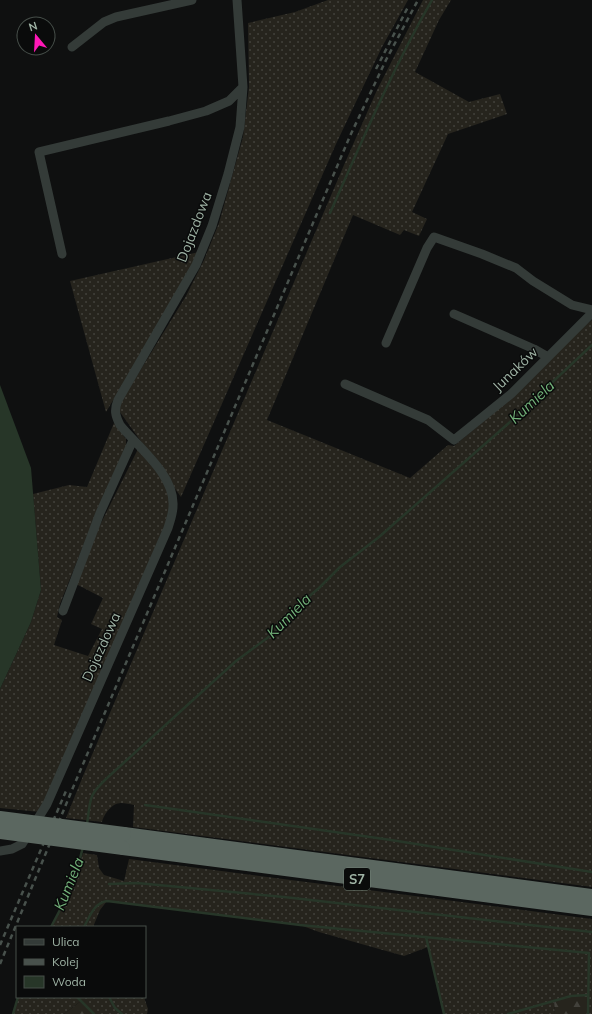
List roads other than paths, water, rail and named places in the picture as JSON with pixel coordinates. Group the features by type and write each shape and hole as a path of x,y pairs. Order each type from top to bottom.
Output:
{"highway":[{"name":"S7","path":"0,818 123,841 592,910"},
{"name":"S7","path":"0,832 123,841 592,896"}],"street":[{"path":"72,47 104,22 116,17 192,0"},
{"name":"Dojazdowa","path":"0,851 12,849 22,844 48,804 168,528 173,505 171,491 166,478 120,425 116,418 115,409 118,400 196,266 212,226 228,174 240,127 243,87 237,0"},
{"path":"62,254 39,152 170,122 206,111 229,101 243,87"},
{"path":"386,343 427,248 434,237 516,268 533,281 572,305 592,310"},
{"name":"Junaków","path":"345,384 428,420 454,440 511,394 592,313"},
{"path":"454,314 534,349 548,357"},
{"path":"63,611 100,513 133,440"}],"water":[{"path":"0,385 31,468 41,590 31,622 0,689"}],"waterway":[{"path":"330,213 391,78 432,0"},
{"name":"Kumiela","path":"87,824 93,794 107,778 236,661 274,633 301,603 340,567 379,537 510,422 592,345"},
{"path":"145,805 391,840 592,872"},
{"name":"Kumiela","path":"52,926 73,885 83,847"},
{"path":"109,884 137,883 284,897 592,932"},
{"path":"84,926 90,914 96,907 107,901 300,925 589,953 588,1014"},
{"path":"426,937 444,1014"},
{"path":"508,1014 571,996 588,995"},
{"name":"Kumiela","path":"13,1014 18,998"},
{"path":"78,998 94,1014"},
{"path":"110,998 115,1008 122,1014"}],"railway":[{"path":"0,964 72,790 350,136 386,60 418,0"},
{"path":"376,69 409,5"},
{"path":"0,945 66,791"}]}
